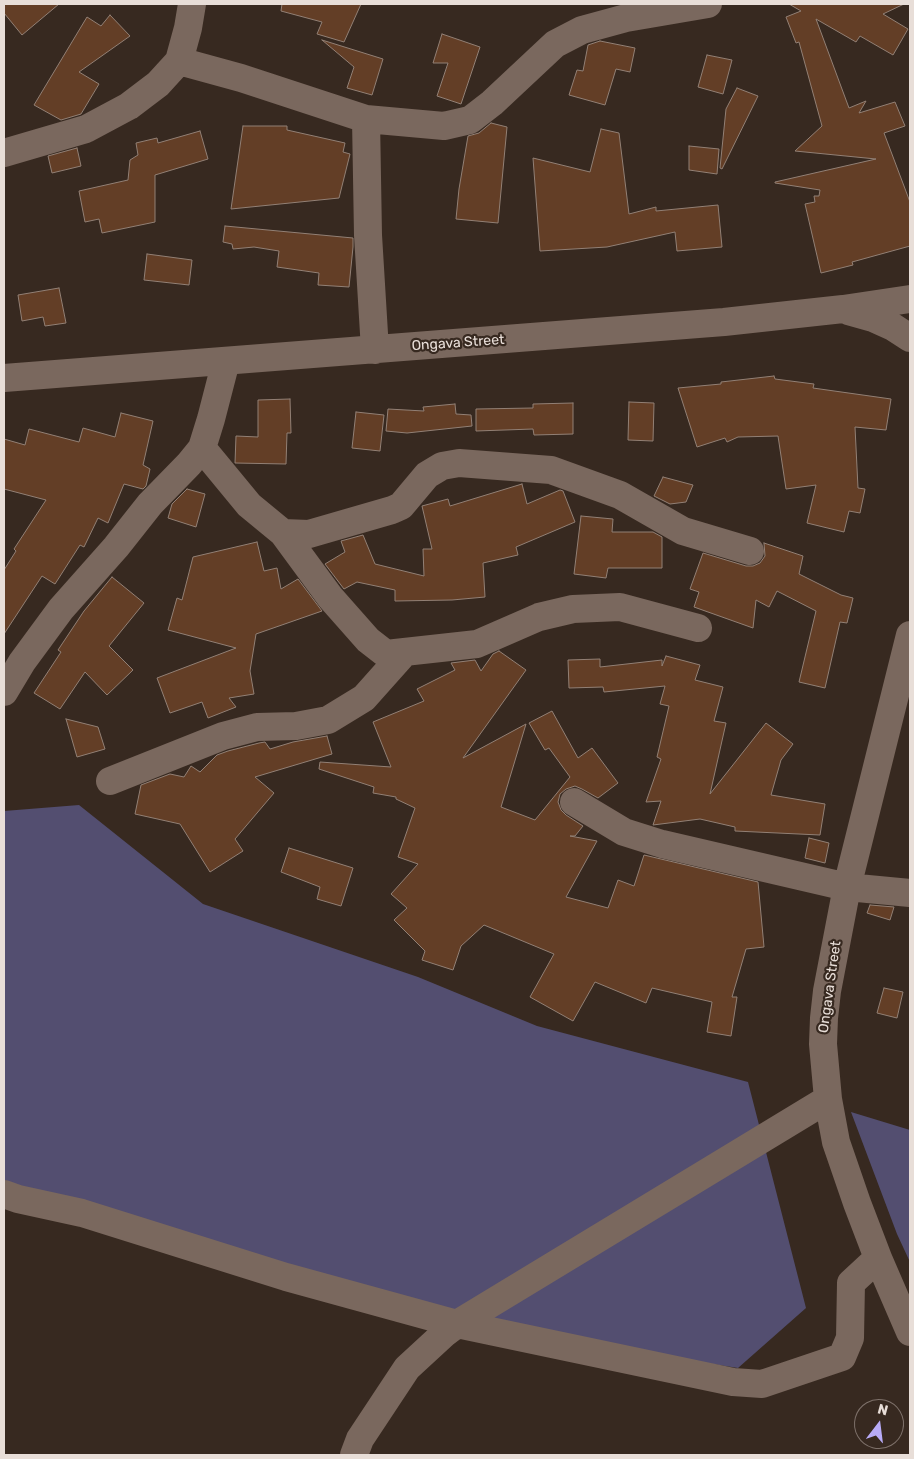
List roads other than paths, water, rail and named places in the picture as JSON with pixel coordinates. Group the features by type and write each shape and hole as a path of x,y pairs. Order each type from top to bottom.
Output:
{"street":[{"path":"4,153 86,129 129,106 158,84 179,62 192,4"},
{"path":"179,62 241,78 366,119 444,126 470,120 492,103 555,44 582,30 626,18 708,4"},
{"path":"366,119 368,235 375,350"},
{"name":"Ongava Street","path":"4,378 724,322 843,310 910,299"},
{"path":"843,310 874,318 910,338"},
{"path":"4,692 22,662 61,609 116,547 150,504 190,464 202,448 226,361"},
{"path":"202,448 249,505 283,533 330,597 368,640 386,654 477,644 539,616 573,609 620,607 698,628"},
{"path":"283,533 308,534 392,510 401,506 427,475 442,466 460,463 551,470 620,495 683,531 750,551"},
{"name":"Ongava Street","path":"910,635 847,887 824,1018 823,1044 828,1099 836,1142 878,1258 910,1332"},
{"path":"110,781 223,736 257,727 296,726 328,720 364,698 404,652"},
{"path":"574,802 624,832 662,844 847,887 910,893"},
{"path":"354,1455 360,1440 408,1368 445,1333 828,1099"},
{"path":"4,1194 18,1199 82,1213 286,1277 457,1324 733,1382 762,1384 842,1357 850,1338 851,1283 878,1258"}]}
